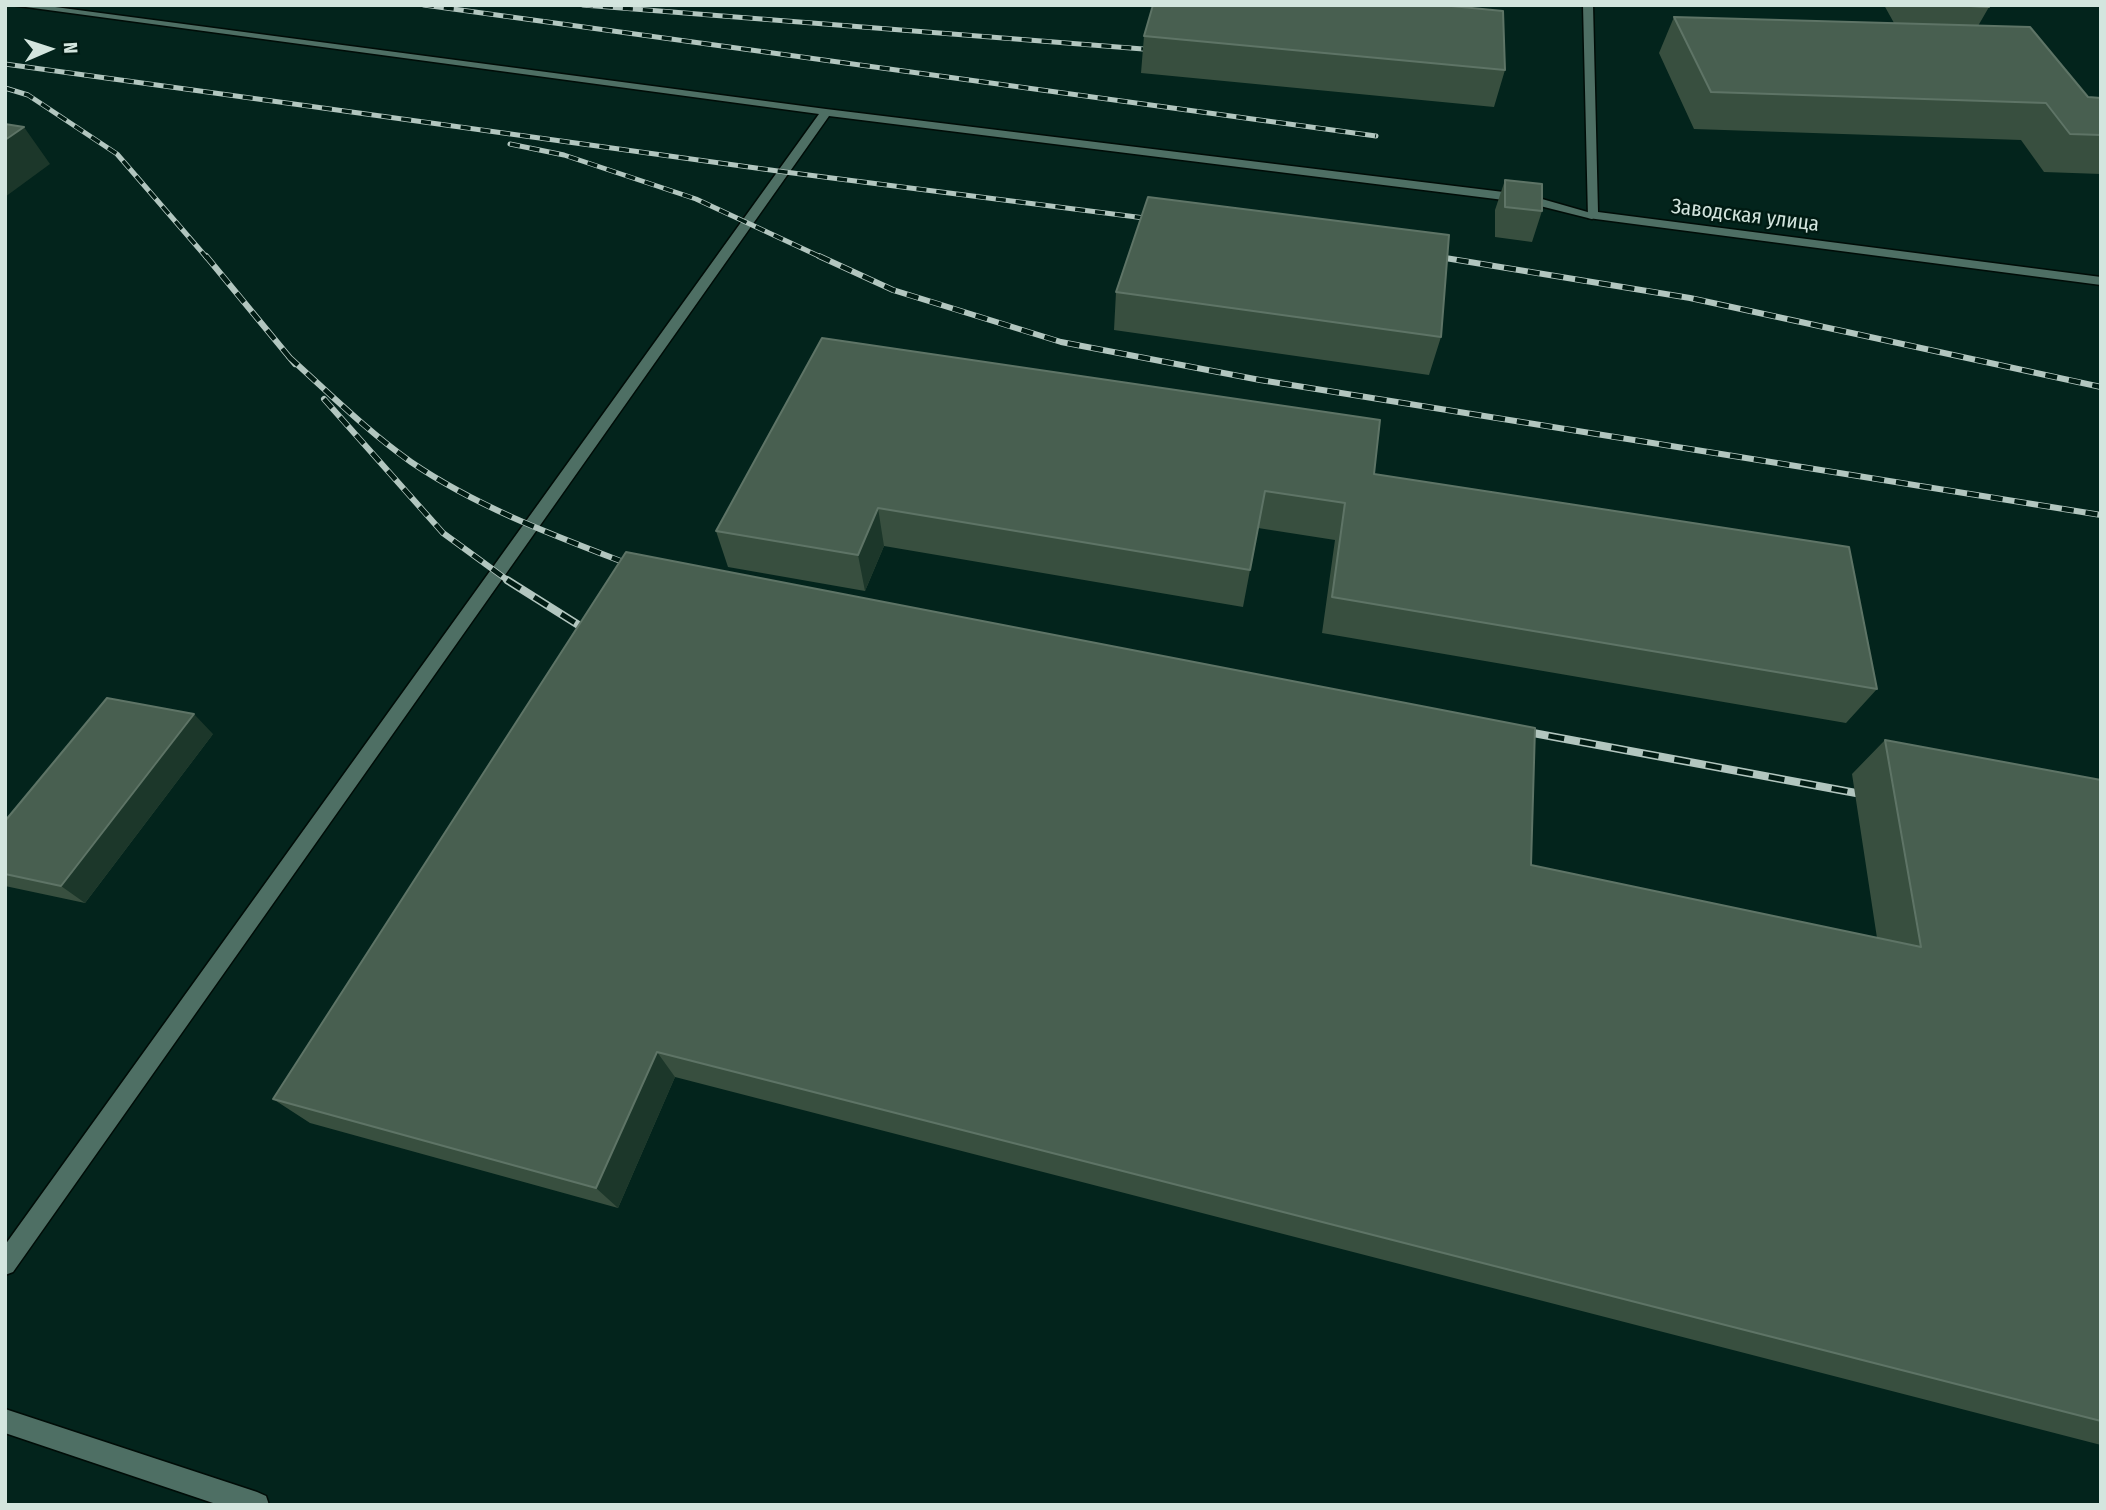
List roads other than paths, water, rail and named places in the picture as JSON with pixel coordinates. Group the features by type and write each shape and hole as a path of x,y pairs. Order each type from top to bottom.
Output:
{"street":[{"name":"Заводская улица","path":"16,5 826,112 1528,199 1592,215 2101,281"},
{"path":"1588,5 1592,215"},
{"path":"5,1264 826,112"},
{"path":"5,1421 257,1505"}],"railway":[{"path":"424,5 1376,136"},
{"path":"583,5 1143,49"},
{"path":"5,64 785,172 1160,220"},
{"path":"5,88 28,95 117,154 207,258"},
{"path":"510,144 564,155 696,199 823,258"},
{"path":"1428,255 1436,256"},
{"path":"206,256 290,358"},
{"path":"819,256 893,290 1061,342 1260,380 2101,515"},
{"path":"1436,256 1690,298 2101,387"},
{"path":"1436,256 1444,258"},
{"path":"290,358 379,438 437,479 522,521 639,568"},
{"path":"290,358 295,364"},
{"path":"324,399 443,533 509,581"},
{"path":"509,581 596,636"},
{"path":"1517,730 1856,793"}]}
